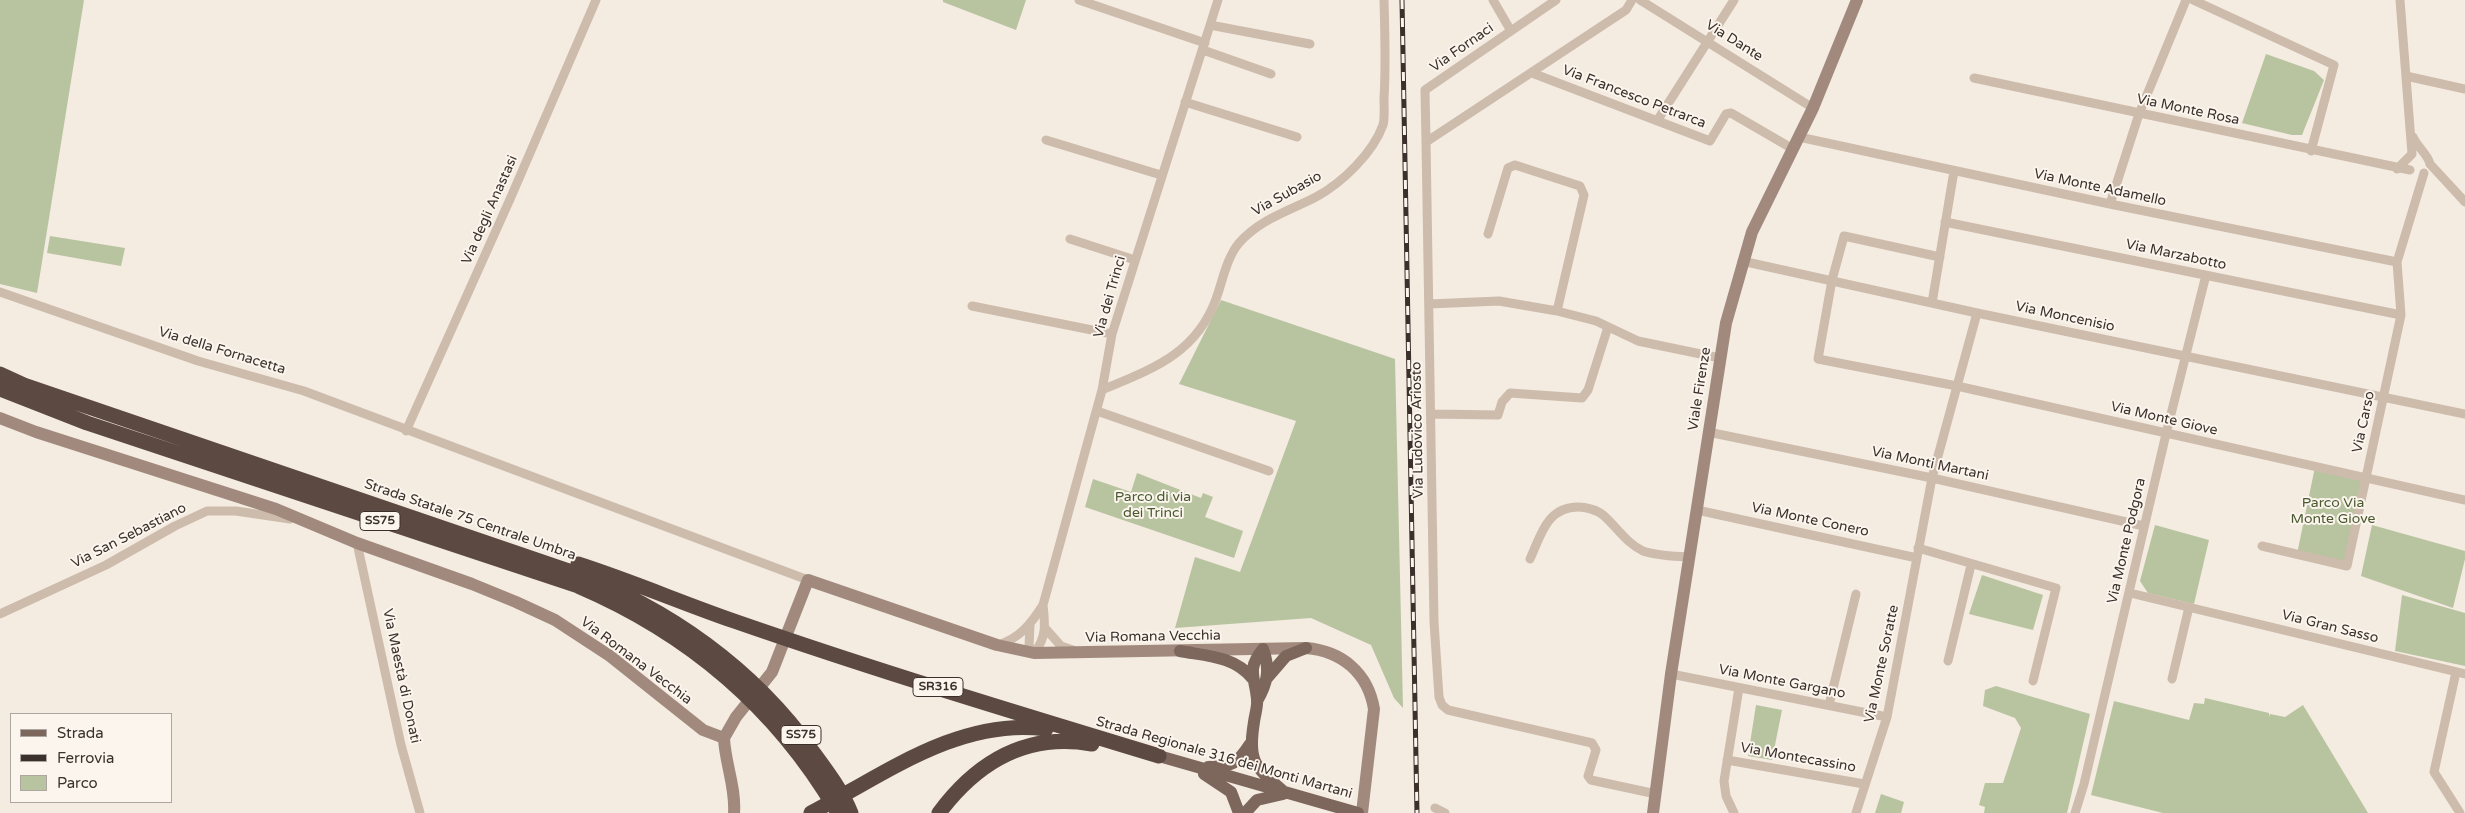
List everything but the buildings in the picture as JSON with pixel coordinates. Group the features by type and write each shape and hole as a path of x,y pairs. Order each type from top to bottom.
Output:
{"highway":[{"name":"Strada Statale 75 Centrale Umbra","path":"0,374 24,385 212,451 602,583 652,607 687,630 762,701 793,724 824,785"},
{"name":"Strada Statale 75 Centrale Umbra","path":"0,389 87,423 578,586 620,604 649,621 710,663 745,684"},
{"name":"SR316","path":"506,549 547,554 591,568 777,636 1082,734"},
{"name":"Strada Statale 75 Centrale Umbra","path":"762,701 768,719 784,734 844,811"},
{"name":"SR316","path":"811,813 926,750 960,738 997,729 1028,726 1082,734"},
{"name":"Strada Regionale 316 dei Monti Martani","path":"1082,734 1159,756"},
{"name":"SR316","path":"939,813 956,790 970,776 995,758 1020,749 1053,742 1081,742 1159,756"},
{"path":"824,785 829,813"}],"main road":[{"path":"1285,793 1258,770 1250,744 1257,700 1267,678 1286,656 1306,648"},
{"path":"1263,649 1268,668 1267,678"},
{"path":"1257,700 1252,678 1255,659 1263,649"},
{"path":"1180,651 1233,662 1244,668 1252,678"},
{"path":"1194,767 1220,767 1232,764 1240,758 1250,744"},
{"name":"Strada Regionale 316 dei Monti Martani","path":"1159,756 1357,812"},
{"path":"1194,767 1230,792 1239,813"},
{"path":"1245,813 1257,800 1285,793"}],"street":[{"name":"Via degli Anastasi","path":"406,431 511,197 596,0"},
{"path":"1078,0 1204,46 1271,74"},
{"name":"Via dei Trinci","path":"997,645 1011,641 1030,625 1043,605 1097,411 1112,334 1218,0"},
{"name":"Via Subasio","path":"1102,390 1156,368 1184,348 1198,334 1216,300 1227,262 1237,245 1251,230 1281,213 1318,196 1357,163 1375,141 1383,124 1386,71 1384,0"},
{"path":"1493,0 1511,31"},
{"name":"Via Fornaci","path":"1426,142 1425,90 1556,0"},
{"path":"1426,142 1626,10 1632,0"},
{"name":"Via Dante","path":"1640,0 1813,108"},
{"path":"1657,121 1734,0"},
{"name":"Viale Firenze","path":"1655,807 1671,674 1726,323 1742,261 1752,232 1813,108 1857,0"},
{"path":"2110,204 2139,114 2186,0"},
{"path":"2193,0 2334,65 2311,151"},
{"path":"2400,0 2412,172 2424,173 2430,164"},
{"path":"1210,25 1310,44"},
{"name":"Via Francesco Petrarca","path":"1532,73 1710,141 1726,114 1731,113 1796,143"},
{"path":"2406,76 2465,88"},
{"name":"Via Monte Rosa","path":"1974,78 2412,172"},
{"path":"1185,102 1297,137"},
{"path":"2410,130 2422,152 2428,157 2430,164 2461,192 2465,202"},
{"path":"1046,140 1161,175"},
{"name":"Via Ludovico Ariosto","path":"1426,142 1434,622 1439,697 1442,705 1448,710 1592,743 1596,750 1588,776 1596,783 1655,807"},
{"name":"Via Monte Adamello","path":"1796,143 1954,171 2397,262"},
{"path":"2397,169 2410,157 2422,152"},
{"path":"1488,234 1508,168 1515,165 1580,186 1584,195 1557,311"},
{"path":"1932,302 1954,171"},
{"name":"Via Carso","path":"2412,172 2416,198"},
{"name":"Via Carso","path":"2262,546 2347,566 2400,315 2397,262 2424,173"},
{"name":"Via Marzabotto","path":"1946,222 2400,315"},
{"path":"1832,280 1844,236 1940,257"},
{"path":"1070,239 1134,260"},
{"name":"Via Moncenisio","path":"1742,261 1977,313 2465,414"},
{"name":"Via Monte Podgora","path":"2075,813 2084,784 2166,434 2206,275"},
{"name":"Via Monte Giove","path":"1832,280 1818,359 1957,386 2465,500"},
{"name":"Via della Fornacetta","path":"0,292 198,362 304,391 406,431"},
{"path":"1429,304 1499,301 1557,311 1596,321 1638,341 1720,358"},
{"path":"972,306 1112,334"},
{"path":"1932,478 1977,313"},
{"path":"1431,414 1498,415 1502,402 1510,393 1582,398 1588,390 1608,326"},
{"path":"1097,411 1269,471"},
{"name":"Via Romana Vecchia","path":"0,418 36,432 276,509 357,543 472,584 556,620 610,656 703,730 724,738"},
{"name":"Via Romana Vecchia","path":"406,431 570,490 808,580 997,645 1034,653 1306,648 1331,652 1342,658 1360,675 1372,697 1374,709 1357,812"},
{"name":"Via Monti Martani","path":"1708,432 1932,478 2144,526"},
{"name":"Via Monte Soratte","path":"1856,813 1887,717 1932,478"},
{"path":"1530,559 1548,518 1557,510 1568,507 1581,507 1602,514 1623,537 1643,550 1689,557"},
{"name":"Via Monte Conero","path":"1697,510 1917,558"},
{"name":"Via San Sebastiano","path":"0,614 106,565 175,526 207,511 236,511 306,522"},
{"name":"Via Maestà di Donati","path":"357,543 401,745 420,813"},
{"path":"1918,548 2056,588 2033,682"},
{"path":"1948,661 1970,564"},
{"path":"734,813 735,802 724,751 724,738 736,717 772,672 808,580"},
{"name":"Via Gran Sasso","path":"2130,593 2461,673"},
{"path":"1829,705 1856,594"},
{"name":"Via dei Trinci","path":"1034,653 1040,646 1045,628 1043,605"},
{"path":"2172,679 2189,607"},
{"path":"1030,625 1029,646 1034,653"},
{"path":"1045,628 1062,646 1080,653"},
{"path":"2460,813 2434,772 2461,673"},
{"name":"Via Monte Gargano","path":"1671,674 1887,717"},
{"path":"1734,813 1726,796 1724,781 1739,688"},
{"name":"Via Montecassino","path":"1727,760 1864,784"},
{"path":"1435,808 1445,813"}],"green space":[{"path":"0,0 84,0 37,293 0,284"},
{"path":"943,0 1026,0 1016,30 943,2"},
{"path":"2266,54 2314,71 2324,80 2302,135 2292,135 2242,123"},
{"path":"50,236 125,248 121,266 47,253"},
{"path":"1221,300 1395,359 1403,708 1394,698 1371,645 1311,618 1175,628 1195,557 1240,572 1296,421 1179,384"},
{"name":"Parco Via Monte Giove","path":"2315,467 2366,478 2347,566 2297,554"},
{"name":"Parco di via dei Trinci","path":"1137,473 1201,498 1203,493 1213,497 1205,517 1243,531 1234,558 1085,507 1093,479 1131,492"},
{"path":"2155,525 2209,540 2194,604 2148,593 2140,581"},
{"path":"2372,525 2465,551 2465,559 2453,608 2361,576"},
{"path":"1982,575 2043,595 2033,630 1969,614"},
{"path":"2402,595 2465,613 2465,666 2395,651"},
{"path":"1996,686 2090,714 2067,813 1984,813 1985,807 1979,805 1985,783 2003,783 2021,728 2015,718 1983,706 1985,690"},
{"path":"2205,698 2269,713 2269,717 2270,714 2285,717 2303,705 2368,813 2163,813 2091,795 2114,701 2189,720 2194,703 2204,704"},
{"path":"1756,705 1782,710 1772,760 1748,756"},
{"path":"1881,794 1904,802 1901,813 1875,813"}],"railway":[{"path":"1402,0 1417,813"}]}
